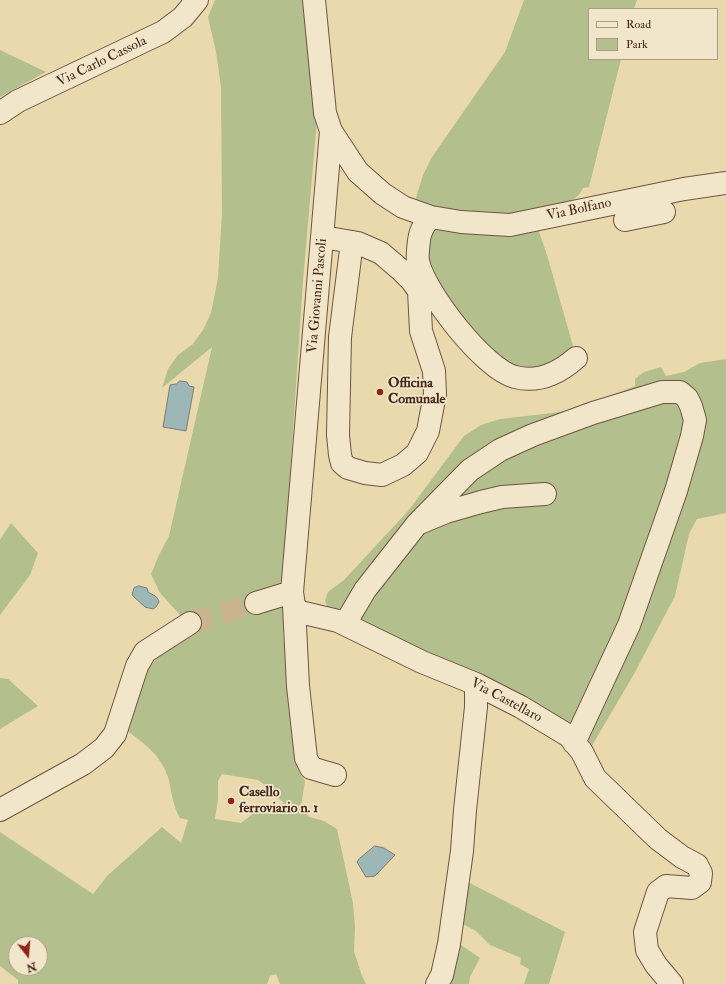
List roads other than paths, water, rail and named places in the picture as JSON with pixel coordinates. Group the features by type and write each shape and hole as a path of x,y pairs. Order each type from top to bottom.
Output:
{"street":[{"name":"Via Carlo Cassola","path":"0,113 18,101 163,32 183,17 197,0"},
{"name":"Via Giovanni Pascoli","path":"293,599 331,131 325,114 314,0"},
{"name":"Via Bolfano","path":"331,131 358,172 383,194 403,207 431,217 461,222 510,225 643,211 684,189 726,183"},
{"path":"431,217 420,233 418,261 421,272 426,283 442,308 466,338 489,362 496,368 514,377 533,379 552,375 576,358"},
{"path":"323,237 358,243 381,253 402,271 419,291 421,332 434,370 435,394 428,431 417,453 403,465 382,474 365,473 348,468 342,463 340,455 338,435 340,337 352,242"},
{"path":"345,624 365,590 417,524 470,470 500,450 533,435 593,413 662,392 680,392 687,398 695,420 692,436 676,491 629,625 574,743"},
{"path":"417,524 446,512 502,497 545,494"},
{"path":"256,603 293,599 298,686 306,758 311,768 335,775"},
{"name":"Via Castellaro","path":"293,599 300,612 338,621 422,662 476,684 521,707 569,736 582,752 595,778 658,838 682,857 697,865 701,873 700,882 692,888 666,886 658,892 645,932 647,950 656,965 672,984"},
{"path":"0,810 74,770 104,748 115,734 137,666 145,652 190,623"},
{"path":"437,984 442,975 449,944 462,851 476,707 476,684"}],"water":[{"path":"180,381 187,382 189,386 194,387 186,431 163,427 170,385 176,384"},
{"path":"139,586 147,588 148,592 157,598 159,602 156,607 153,609 145,607 132,595 134,588"},
{"path":"375,846 384,848 395,855 375,876 366,877 357,862"}],"tunnel":[{"path":"190,623 256,603"}],"place":[{"name":"Officina Comunale","path":"380,392"},
{"name":"Casello ferroviario n. 1","path":"231,801"}]}
